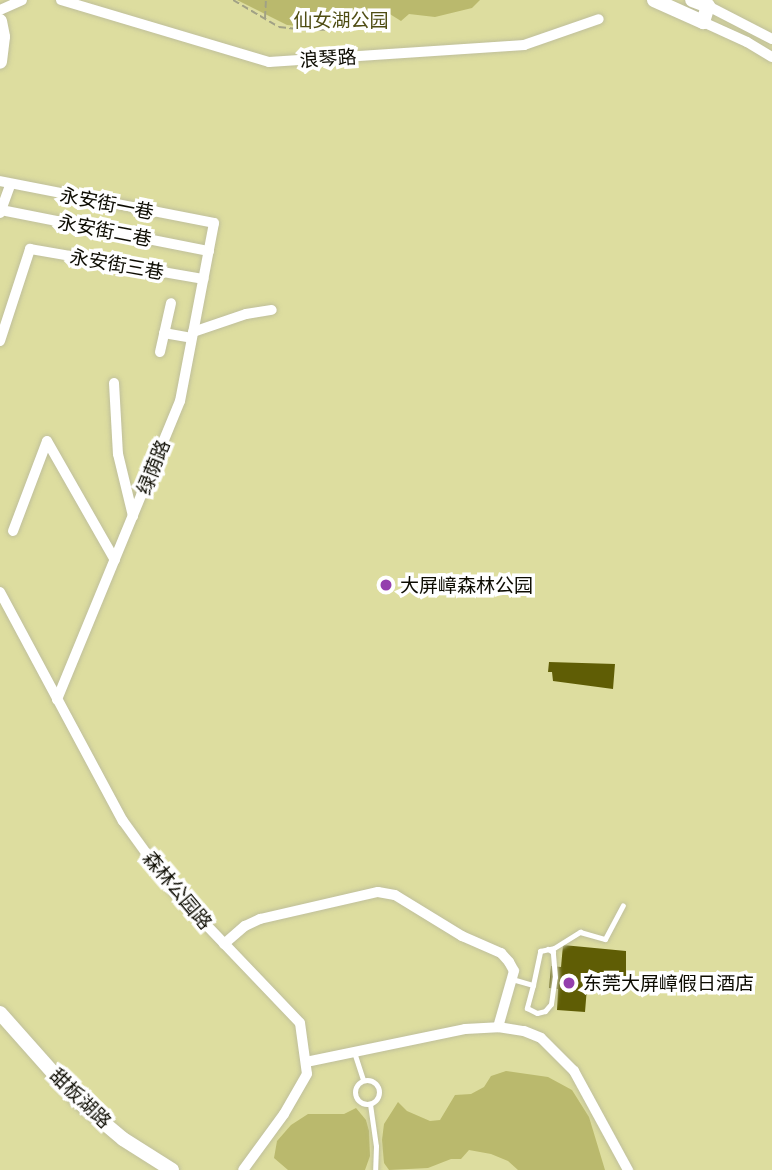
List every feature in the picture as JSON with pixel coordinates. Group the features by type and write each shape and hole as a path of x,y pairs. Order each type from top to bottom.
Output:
{"street":[{"path":"0,10 22,0"},
{"name":"浪琴路","path":"61,0 269,62 524,45 599,19"},
{"path":"654,0 747,42 772,57"},
{"path":"692,0 772,39"},
{"path":"703,22 708,6"},
{"path":"0,21 3,37 0,62"},
{"path":"1,212 5,183"},
{"name":"永安街一巷","path":"5,183 214,223"},
{"name":"永安街二巷","path":"1,212 209,251"},
{"name":"绿荫路","path":"57,700 180,401 214,223"},
{"name":"永安街三巷","path":"0,341 30,249 204,279"},
{"path":"160,352 171,303"},
{"path":"164,333 193,335 246,314 272,310"},
{"path":"114,383 118,454 133,516"},
{"path":"13,531 47,441 114,560"},
{"name":"森林公园路","path":"0,592 123,821 172,889 300,1023 307,1074 284,1114 243,1170"},
{"path":"224,944 245,926 260,919 378,892 396,895 462,936 501,953 514,971 498,1027"},
{"name":"甜板湖路","path":"0,1013 79,1102 123,1139 172,1170"},
{"path":"306,1062 465,1029 498,1027 524,1031 541,1038 573,1071 628,1170"}],"lane":[{"path":"548,949 553,952 555,976 551,1004 545,1011 537,1013 527,1008 540,951 580,932 605,939 623,905"},
{"path":"512,979 533,985"},
{"path":"354,1052 363,1080"},
{"path":"363,1080 373,1081 379,1088 378,1097 370,1104 359,1101 354,1094 356,1086 363,1080"},
{"path":"370,1104 376,1146 375,1170"}],"path":[{"path":"233,0 279,27 307,30 355,29"},
{"path":"265,19 266,0"}],"green space":[{"name":"大屏嶂森林公园","path":"0,0 772,0 772,1170 0,1170"}],"shaded area":[{"path":"237,0 480,0 472,8 435,17 409,14 401,21 385,11 370,15 357,26 329,24 310,27 287,25"},
{"path":"506,1071 548,1077 572,1090 589,1117 605,1170 518,1170 508,1161 491,1154 469,1150 461,1159 451,1159 428,1168 389,1170 384,1163 384,1124 398,1102 407,1111 430,1121 440,1120 455,1095 471,1094 484,1087 491,1076"},
{"path":"356,1108 366,1120 369,1131 370,1156 365,1170 288,1170 274,1158 277,1141 291,1125 308,1114 344,1114"}],"building":[{"path":"549,662 615,664 613,689 553,681 552,672 548,672"},
{"name":"东莞大屏嶂假日酒店","path":"563,945 626,951 626,978 588,975 585,1012 557,1010 558,989 549,988 551,966 561,967"}],"place":[{"name":"大屏嶂森林公园","path":"386,585"},
{"name":"东莞大屏嶂假日酒店","path":"569,983"}],"park label":[{"name":"仙女湖公园","path":"341,20"}]}
